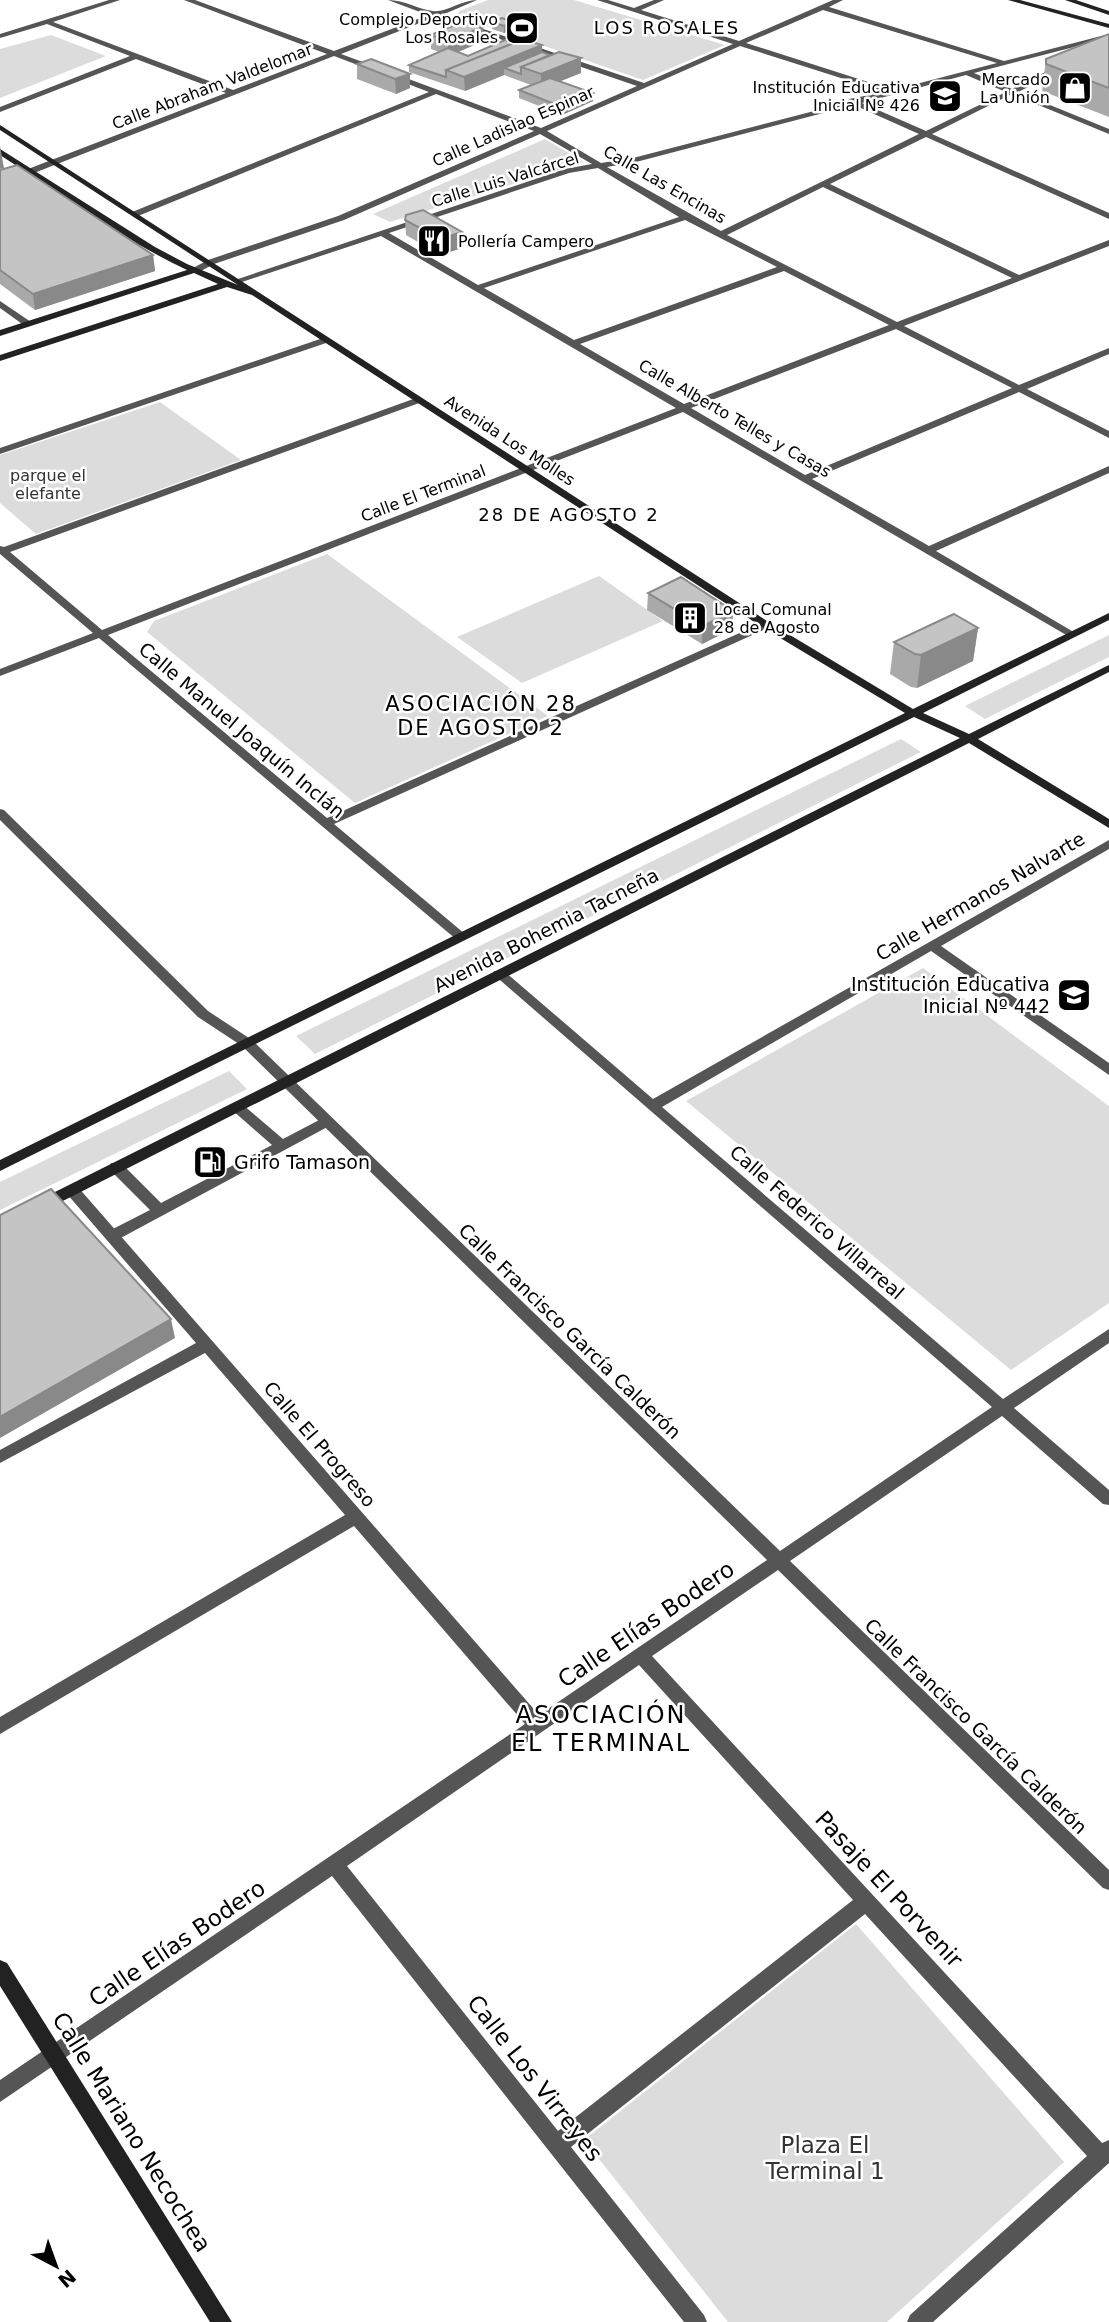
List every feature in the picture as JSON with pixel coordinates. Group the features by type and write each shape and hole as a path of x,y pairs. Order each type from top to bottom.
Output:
{"street":[{"path":"0,36 50,23 116,0"},
{"name":"Calle Las Encinas","path":"188,0 540,130 686,217 1109,435"},
{"path":"392,0 643,85"},
{"name":"Calle Abraham Valdelomar","path":"0,180 55,162 473,0"},
{"path":"601,0 892,92"},
{"path":"634,10 660,0"},
{"name":"Calle Ladislao Espinar","path":"195,270 211,262 341,218 839,0"},
{"path":"1012,0 1109,26"},
{"path":"1069,0 1109,12"},
{"path":"822,8 1002,63"},
{"path":"50,23 233,93"},
{"name":"Calle Luis Valcárcel","path":"240,280 568,172 634,160 1109,36"},
{"path":"1097,50 1109,44"},
{"path":"0,110 134,57"},
{"path":"720,235 1073,62"},
{"path":"967,73 1109,132"},
{"path":"135,214 438,91"},
{"path":"852,101 1109,216"},
{"name":"Avenida Los Molles","path":"0,127 240,280 256,295 766,625 911,712 969,738 1109,824"},
{"name":"Avenida Los Molles","path":"0,151 169,258 225,285 256,295"},
{"path":"823,184 1019,278"},
{"path":"480,287 686,217"},
{"name":"Calle Alberto Telles y Casas","path":"382,232 1072,634"},
{"name":"Calle El Terminal","path":"0,673 1109,243"},
{"path":"576,343 783,268"},
{"path":"0,333 195,270"},
{"path":"0,358 240,280"},
{"path":"0,304 28,324"},
{"path":"0,451 326,340"},
{"path":"806,478 1109,351"},
{"path":"1,550 419,400"},
{"path":"929,550 1109,468"},
{"name":"Calle Manuel Joaquín Inclán","path":"1,550 461,937"},
{"name":"Avenida Bohemia Tacneña","path":"0,1166 1109,616"},
{"path":"325,823 766,625"},
{"name":"Avenida Bohemia Tacneña","path":"24,1214 1109,668"},
{"name":"Calle Francisco García Calderón","path":"0,813 203,1014 247,1043 328,1121 1109,1882"},
{"name":"Calle Hermanos Nalvarte","path":"652,1106 1109,844"},
{"path":"932,946 1109,1070"},
{"name":"Calle Federico Villarreal","path":"499,974 1109,1499"},
{"path":"237,1107 283,1146"},
{"path":"112,1236 328,1121"},
{"path":"116,1167 160,1211"},
{"name":"Calle El Progreso","path":"72,1190 537,1725"},
{"name":"Calle Elías Bodero","path":"0,2092 1109,1335"},
{"path":"0,1457 206,1345"},
{"path":"0,1726 356,1517"},
{"name":"Pasaje El Porvenir","path":"640,1655 1105,2153"},
{"name":"Calle Los Virreyes","path":"334,1864 697,2322"},
{"path":"557,2145 867,1901"},
{"name":"Calle Mariano Necochea","path":"0,1969 222,2322"},
{"path":"917,2322 1105,2153"}],"green space":[{"path":"488,0 574,0 725,45 643,80 457,16 459,11"},
{"path":"51,35 106,56 0,98 0,49"},
{"path":"545,139 584,162 390,222 373,214"},
{"name":"parque el elefante","path":"160,402 241,460 36,534 0,503 0,455"},
{"path":"327,554 548,716 355,803 147,632 154,621"},
{"path":"599,576 663,621 522,683 457,637"},
{"path":"1109,635 1109,657 985,719 965,706"},
{"path":"901,739 921,752 315,1054 296,1036"},
{"path":"923,968 1109,1106 1109,1303 1011,1370 686,1101"},
{"path":"229,1071 247,1089 0,1210 0,1182"},
{"name":"Plaza El Terminal 1","path":"856,1924 1064,2162 887,2322 728,2322 584,2140"}],"building":[{"path":"502,18 513,22 504,26 492,22"},
{"path":"466,20 483,27 448,41 431,35"},
{"path":"1109,34 1109,88 1046,64 1046,59"},
{"path":"523,39 542,45 464,77 446,70"},
{"path":"505,40 514,43 446,70 446,77 409,65 448,48 468,56"},
{"path":"542,52 550,55 521,67 521,74 504,68"},
{"path":"559,52 581,58 541,74 521,67"},
{"path":"371,59 410,74 395,79 357,64"},
{"path":"550,78 593,93 562,107 519,90"},
{"path":"17,165 153,255 33,294 0,270 0,170"},
{"path":"423,210 462,232 440,239 405,220 406,215"},
{"path":"681,577 733,611 703,626 648,593"},
{"path":"954,614 978,628 921,655 894,642"},
{"path":"51,1189 171,1319 0,1417 0,1215"}],"place":[{"name":"Complejo Deportivo Los Rosales","path":"522,28"},
{"name":"Mercado La Unión","path":"1075,88"},
{"name":"Institución Educativa Inicial Nº 426","path":"945,96"},
{"name":"Pollería Campero","path":"434,241"},
{"name":"Local Comunal 28 de Agosto","path":"690,618"},
{"name":"Institución Educativa Inicial Nº 442","path":"1074,995"},
{"name":"Grifo Tamason","path":"210,1162"}],"district":[{"name":"LOS ROSALES","path":"667,28"},
{"name":"28 DE AGOSTO 2","path":"569,515"},
{"name":"ASOCIACIÓN 28 DE AGOSTO 2","path":"481,716"},
{"name":"ASOCIACIÓN EL TERMINAL","path":"601,1729"}]}
